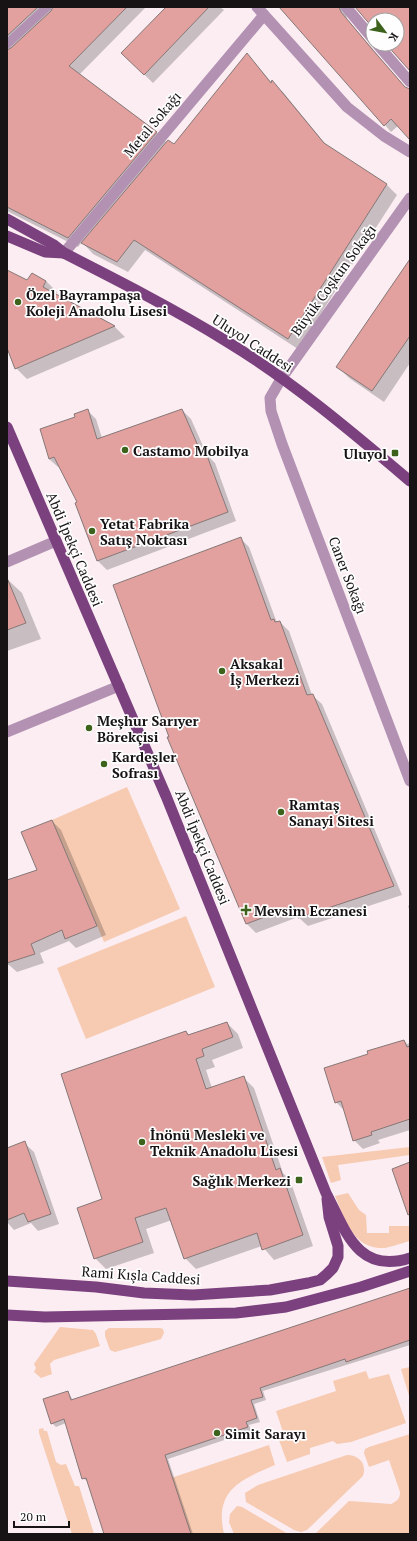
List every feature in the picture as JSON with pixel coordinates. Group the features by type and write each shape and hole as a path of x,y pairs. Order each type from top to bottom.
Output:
{"main road":[{"path":"7,219 54,245 64,253"},
{"path":"7,236 45,252 64,253"},
{"name":"Uluyol Caddesi","path":"64,253 178,313 228,342 281,379 349,430 410,481"},
{"name":"Abdi İpekçi Caddesi","path":"7,427 119,686 269,1048 326,1193"},
{"path":"326,1193 348,1237 365,1255 378,1261 391,1262 410,1258"},
{"name":"Rami Kışla Caddesi","path":"7,1281 73,1285 144,1293 193,1295 270,1290 320,1280 333,1268 338,1256 338,1246 329,1217 326,1193"},
{"path":"7,1315 236,1314 286,1307 361,1287 410,1271"}],"street":[{"path":"346,7 365,30"},
{"path":"261,11 348,106 384,136 410,152"},
{"name":"Metal Sokağı","path":"64,253 261,11"},
{"path":"384,52 410,82"},
{"name":"Büyük Coşkun Sokağı","path":"281,379 410,198"},
{"name":"Caner Sokağı","path":"281,379 270,398 271,412 410,781"},
{"path":"7,562 56,541"},
{"path":"7,732 119,686"}],"lane":[{"path":"7,44 47,7"}],"shaded area":[{"path":"127,787 180,909 104,942 52,820"},
{"path":"186,916 215,987 86,1039 57,968"},
{"path":"410,1147 410,1155 338,1165 341,1180 331,1183 322,1157"},
{"path":"348,1193 359,1210 366,1215 367,1233 389,1233 389,1226 410,1226 410,1241 383,1248 370,1246 362,1242 350,1229 335,1196"},
{"path":"60,1327 93,1330 100,1346 54,1360 50,1364 52,1374 41,1378 34,1372 36,1368 34,1364"},
{"path":"109,1328 160,1328 163,1329 164,1333 161,1339 115,1352 110,1350 105,1336 105,1331"},
{"path":"410,1367 410,1399 401,1369"},
{"path":"366,1371 369,1379 389,1374 406,1423 351,1442 337,1444 333,1441 310,1448 310,1454 287,1462 279,1440 284,1435 276,1411 336,1391 333,1381"},
{"path":"43,1428 44,1431 47,1431 56,1462 61,1465 66,1464 75,1486 79,1486 94,1534 72,1534 39,1433 39,1429"},
{"path":"410,1434 410,1534 315,1534 349,1501 391,1504 398,1500 400,1492 389,1460 369,1467 364,1453 365,1449 369,1447"},
{"path":"269,1445 275,1465 241,1482 227,1497 223,1507 222,1519 224,1534 189,1534 171,1478"},
{"path":"347,1455 358,1458 361,1461 364,1468 363,1476 307,1530 301,1532 294,1530 246,1502 245,1493 258,1485"},
{"path":"237,1506 242,1507 288,1534 234,1534 229,1522 230,1514"}],"building":[{"path":"7,7 38,7 7,36"},
{"path":"53,7 127,7 69,66 157,132 68,238 7,207 7,50 51,11"},
{"path":"166,7 209,7 144,75 121,53"},
{"path":"279,7 339,7 341,12 365,41 365,52 375,52 405,87 410,89 410,140 391,119 384,126"},
{"path":"355,7 410,7 410,71 393,52 405,52 405,12 365,12 365,19"},
{"path":"247,53 271,83 272,80 324,143 387,184 288,339 134,240 117,262 81,243 168,140 174,144"},
{"path":"410,259 410,336 372,391 336,367"},
{"path":"7,270 27,280 32,273 46,281 43,287 115,326 15,369 7,348"},
{"path":"88,409 97,439 182,409 202,455 206,453 228,512 97,561 75,503 77,502 54,457 49,459 40,429 75,417 74,414"},
{"path":"241,537 271,620 274,619 275,622 280,621 307,695 313,694 394,886 298,918 294,906 246,924 167,737 169,737 113,585"},
{"path":"7,578 26,623 7,630"},
{"path":"52,820 97,926 65,939 62,930 31,944 35,954 7,963 7,880 37,870 21,832"},
{"path":"227,1022 233,1037 202,1049 204,1056 196,1059 206,1089 244,1076 276,1170 280,1168 303,1235 262,1250 257,1233 184,1259 166,1208 135,1218 143,1242 94,1259 77,1208 102,1199 61,1074 186,1031 188,1035"},
{"path":"404,1040 407,1047 410,1046 410,1119 371,1132 372,1135 353,1141 341,1101 335,1103 324,1068 368,1054 367,1051"},
{"path":"25,1141 51,1214 28,1222 24,1213 7,1220 7,1148"},
{"path":"410,1162 410,1214 408,1215 392,1169"},
{"path":"410,1288 410,1340 346,1362 345,1359 260,1388 263,1397 251,1400 257,1418 246,1422 248,1427 165,1455 191,1534 104,1534 86,1478 82,1479 64,1419 51,1424 43,1399 68,1391 71,1400"}],"place":[{"name":"Özel Bayrampaşa Koleji Anadolu Lisesi","path":"18,302"},
{"name":"Castamo Mobilya","path":"125,450"},
{"name":"Uluyol","path":"395,453"},
{"name":"Yetat Fabrika Satış Noktası","path":"92,531"},
{"name":"Aksakal İş Merkezi","path":"222,671"},
{"name":"Meşhur Sarıyer Börekçisi","path":"89,728"},
{"name":"Kardeşler Sofrası","path":"104,764"},
{"name":"Ramtaş Sanayi Sitesi","path":"281,812"},
{"name":"Mevsim Eczanesi","path":"246,910"},
{"name":"İnönü Mesleki ve Teknik Anadolu Lisesi","path":"142,1142"},
{"name":"Sağlık Merkezi","path":"299,1180"},
{"name":"Simit Sarayı","path":"217,1433"}]}
